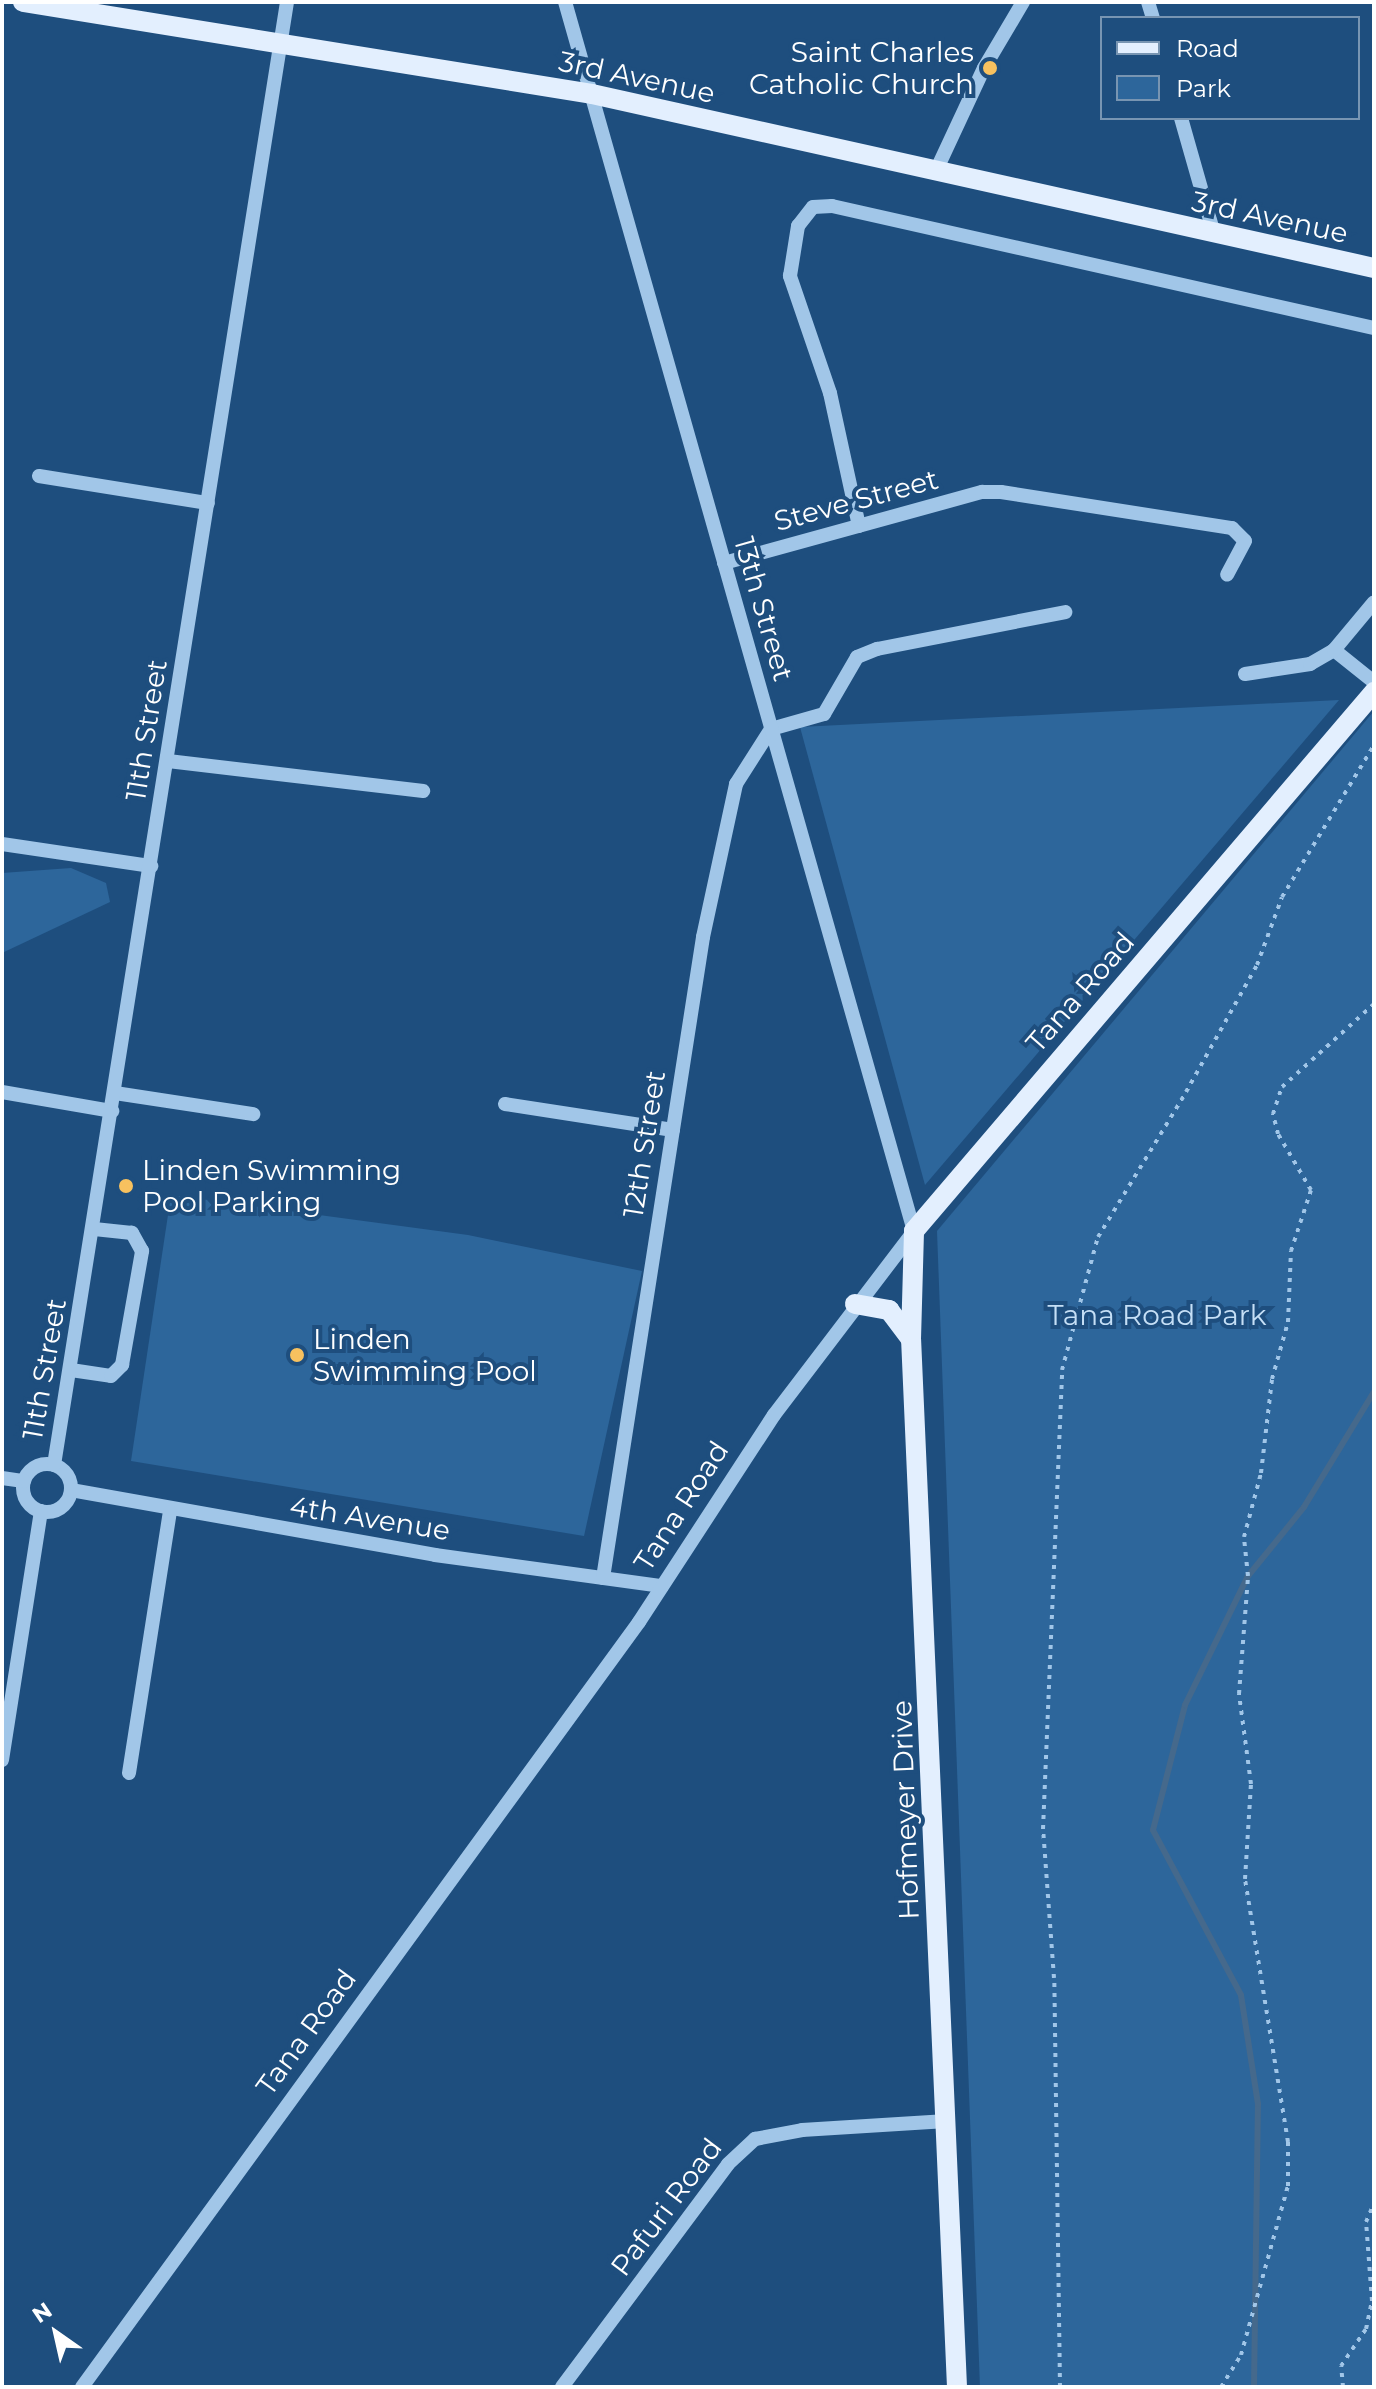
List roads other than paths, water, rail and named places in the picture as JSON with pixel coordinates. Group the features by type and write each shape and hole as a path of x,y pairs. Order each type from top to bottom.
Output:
{"main road":[{"name":"3rd Avenue","path":"23,2 592,94 935,173 1374,268"},
{"name":"Tana Road","path":"914,1231 1374,692"},
{"name":"Hofmeyer Drive","path":"914,1231 911,1339 957,2387"},
{"path":"855,1304 889,1310 911,1339"}],"street":[{"name":"11th Street","path":"54,1465 287,2"},
{"name":"13th Street","path":"565,2 914,1231"},
{"path":"935,173 984,68 1023,2"},
{"path":"1182,120 1214,234"},
{"path":"859,526 830,393 790,276 798,226 813,207 832,206 1374,328"},
{"path":"39,476 208,503"},
{"name":"Steve Street","path":"724,563 982,492 1001,492 1232,528 1245,541 1227,575"},
{"path":"1245,674 1310,664 1334,650 1374,602"},
{"path":"771,729 824,714 835,702 846,671 857,657 877,649 1065,612"},
{"path":"1334,650 1374,682"},
{"name":"12th Street","path":"603,1578 673,1130 729,809 742,771 771,729"},
{"path":"168,761 423,791"},
{"path":"2,844 151,866"},
{"path":"2,1092 112,1111"},
{"path":"115,1093 253,1114"},
{"path":"505,1104 673,1130"},
{"path":"71,1370 111,1376 122,1365 142,1251 132,1233 94,1229"},
{"name":"Tana Road","path":"82,2387 662,1586 774,1415 855,1304 914,1231"},
{"path":"39,1465 54,1465 67,1474 71,1490 64,1505 41,1511 24,1496 24,1481 39,1465"},
{"path":"2,1478 24,1481"},
{"name":"4th Avenue","path":"71,1490 170,1512 662,1586"},
{"path":"2,1760 41,1511"},
{"path":"129,1773 170,1512"},
{"name":"Pafuri Road","path":"562,2387 728,2164 755,2139 802,2130 947,2121"}],"waterway":[{"path":"1254,2387 1258,2104 1241,1995 1153,1830 1185,1705 1248,1576 1304,1507 1374,1392"}],"place":[{"name":"Saint Charles Catholic Church","path":"990,68"},
{"name":"Linden Swimming Pool Parking","path":"126,1186"},
{"name":"Linden Swimming Pool","path":"297,1355"}],"park label":[{"name":"Tana Road Park","path":"1157,1315"}]}
